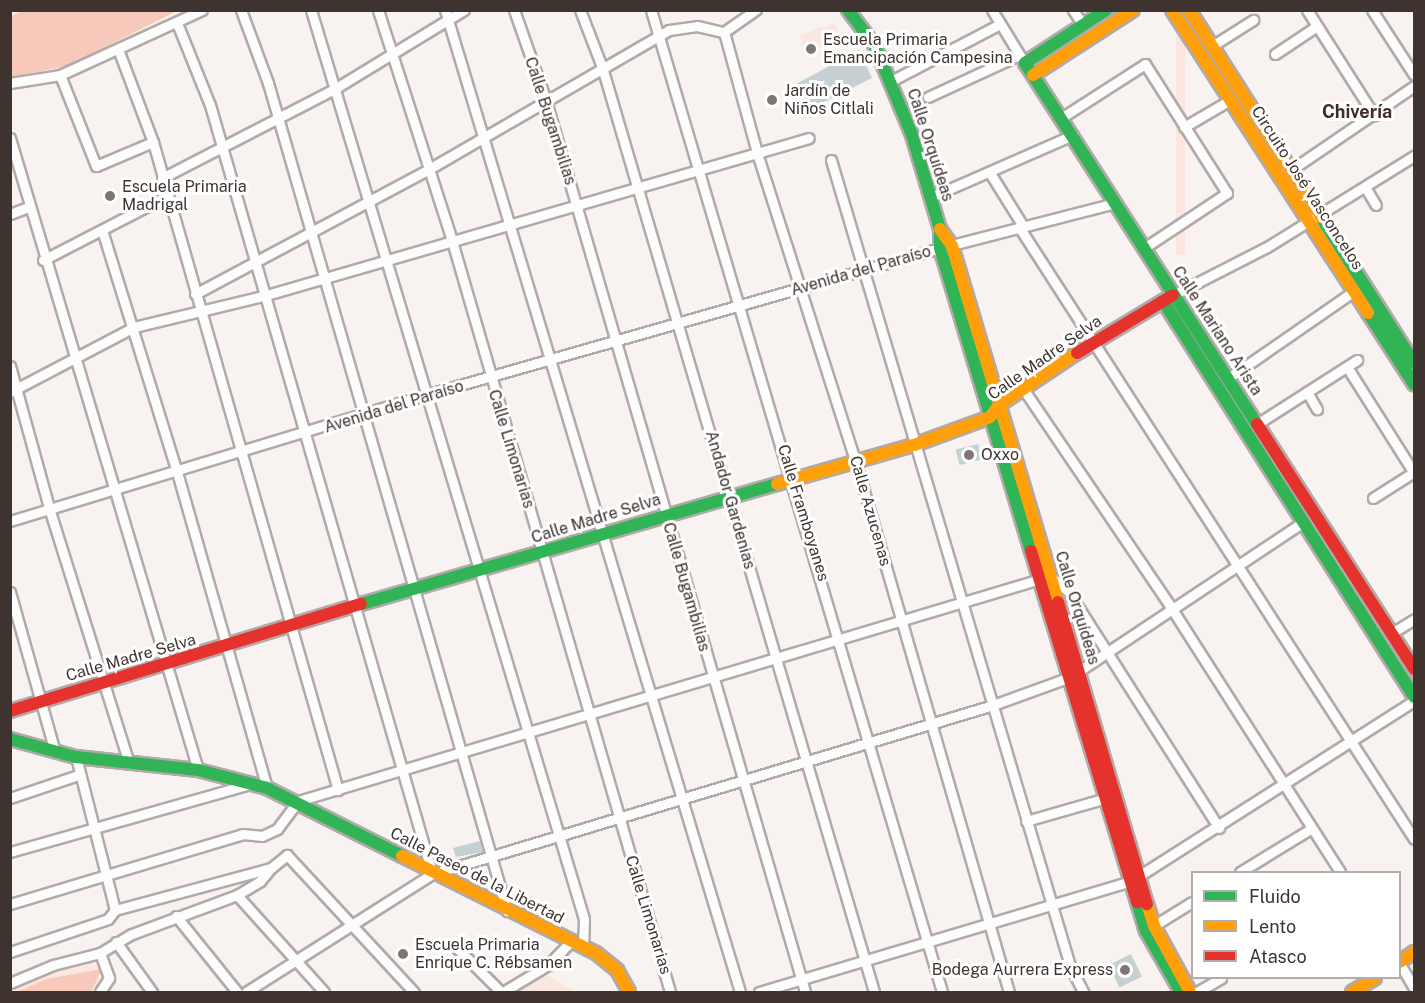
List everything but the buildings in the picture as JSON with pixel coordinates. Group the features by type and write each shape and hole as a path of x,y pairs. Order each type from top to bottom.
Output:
{"street":[{"path":"10,83 60,75 201,10"},
{"path":"241,10 261,59 276,120 313,233 415,592 464,753 508,913"},
{"path":"311,10 370,200 425,395 555,834 584,919 583,947"},
{"name":"Calle Limonarias","path":"378,10 452,241 670,993"},
{"path":"162,178 336,88 447,15 464,10"},
{"name":"Calle Bugambilias","path":"514,10 546,101 614,344 805,993"},
{"name":"Andador Gardenias","path":"580,10 602,67 874,993"},
{"name":"Calle Framboyanes","path":"651,10 841,640 942,993"},
{"path":"195,294 255,265 429,169 659,35 697,26 724,32 756,10"},
{"name":"Calle Orquídeas","path":"848,10 875,46 891,81 999,405 1009,461"},
{"name":"Calle Mariano Arista","path":"992,10 1144,248 1168,298 1303,522 1414,699"},
{"path":"1073,10 1083,25"},
{"path":"928,97 1022,59 1106,10"},
{"path":"1033,75 1133,10"},
{"name":"Circuito José Vasconcelos","path":"1172,10 1230,100 1414,363"},
{"name":"Circuito José Vasconcelos","path":"1189,10 1291,170 1314,219 1354,291 1414,384"},
{"path":"1307,10 1374,115"},
{"path":"1372,10 1414,75"},
{"path":"447,15 486,135 601,534 682,795 740,993"},
{"path":"1212,46 1253,20"},
{"path":"177,23 199,71 303,436 432,874"},
{"path":"891,81 1000,24"},
{"path":"1275,54 1317,26"},
{"name":"Calle Azucenas","path":"724,32 757,153 803,288 855,460 1009,993"},
{"path":"118,49 153,142 289,625 338,790"},
{"path":"1061,118 1144,64 1227,193 1144,248"},
{"path":"60,75 96,166 153,142"},
{"path":"1291,170 1414,86"},
{"path":"1184,127 1230,100"},
{"path":"931,197 1073,135"},
{"path":"10,138 43,260 75,355 198,770"},
{"path":"14,390 75,355 134,327 201,313 263,296 699,167 810,138"},
{"path":"1168,298 1314,219 1411,158 1414,170"},
{"path":"831,160 1026,821 1083,993"},
{"path":"990,173 1093,342 1414,839"},
{"path":"1365,187 1376,205"},
{"path":"43,260 167,196"},
{"name":"Avenida del Paraíso","path":"10,520 303,436 425,395 553,362 863,270 1115,203"},
{"path":"10,214 28,207"},
{"path":"102,230 134,327 177,472 267,788"},
{"name":"Calle Orquídeas","path":"946,247 990,417 1009,461 1046,577 1150,928 1181,993"},
{"path":"1227,378 1354,291"},
{"name":"Calle Mariano Arista","path":"1168,298 1227,378 1414,669"},
{"name":"Calle Madre Selva","path":"10,711 167,665 289,625 415,592 729,496 914,445 990,417 999,405 1093,342 1168,298"},
{"path":"1257,424 1357,360"},
{"path":"10,366 14,390 49,508 106,683 129,764"},
{"path":"1347,367 1414,472 1373,498"},
{"path":"1024,390 1172,609 1339,871"},
{"path":"1306,392 1317,409"},
{"path":"246,993 350,929 432,874 618,814 993,705 1074,673 1303,522"},
{"path":"10,904 243,834 262,836 277,829 298,801 403,773 902,623 1046,577 1068,591 1220,828"},
{"path":"10,592 55,752"},
{"path":"1392,633 1414,619"},
{"name":"Calle Orquídeas","path":"1074,673 1106,798 1135,878"},
{"path":"759,993 1135,878 1220,828 1353,743 1414,699"},
{"path":"10,739 76,757 198,770 267,788 298,801"},
{"path":"76,757 91,831 115,910"},
{"path":"11,795 78,775"},
{"path":"10,852 91,831 250,784"},
{"path":"1026,821 1106,798"},
{"name":"Calle Paseo de la Libertad","path":"298,801 508,913 583,947 617,970 629,993"},
{"path":"1243,871 1312,828"},
{"path":"10,983 53,965 100,953 116,942 176,916 237,895 260,881 286,855 350,929 414,993"},
{"path":"10,952 108,920 115,910 174,895 241,872 271,868"},
{"path":"237,895 324,993"},
{"path":"1150,928 1191,903"},
{"path":"176,916 237,993"},
{"name":"Calle Orquídeas","path":"1150,928 1190,993"},
{"path":"457,948 502,993 548,965 571,941"},
{"path":"116,942 152,993"},
{"path":"1401,962 1414,952"},
{"path":"100,953 108,984 100,993"},
{"path":"1401,965 1414,988"},
{"path":"1197,993 1219,979"},
{"path":"1352,993 1373,979"}],"shaded area":[{"path":"25,10 177,11 68,66 11,77 11,16"},
{"path":"1176,11 1185,11 1185,255 1176,255"},
{"path":"835,23 841,40 805,52 799,35"},
{"path":"79,955 100,968 97,992 11,992 10,985"},
{"path":"102,969 91,992 17,992 46,979"},
{"path":"544,973 576,992 515,992"}],"traffic: fast":[{"path":"848,10 875,46 912,135 940,229 940,248 1031,551"},
{"path":"1106,10 1025,63 1257,424"},
{"path":"1321,217 1414,363"},
{"path":"1163,301 1414,697"},
{"path":"1368,313 1414,384"},
{"path":"361,604 777,484"},
{"path":"10,739 76,757 198,770 267,788 402,856"},
{"path":"1137,902 1146,931 1181,992"}],"traffic: slow":[{"path":"1033,75 1133,10"},
{"path":"1172,10 1368,313"},
{"path":"1189,10 1321,217"},
{"path":"940,229 952,246 1058,602"},
{"path":"777,484 914,445 990,417 999,405 1077,353"},
{"path":"402,856 596,953 617,970 629,992"},
{"path":"1147,904 1154,926 1190,992"},
{"path":"1401,961 1414,952"},
{"path":"1352,992 1373,979"}],"traffic: jam":[{"path":"1077,353 1173,295"},
{"path":"1257,424 1414,669"},
{"path":"1031,551 1137,902"},
{"path":"1058,602 1147,904"},
{"path":"10,711 361,604"}],"place":[{"name":"Escuela Primaria Emancipación Campesina","path":"811,49"},
{"name":"Jardín de Niños Citlali","path":"772,100"},
{"name":"Escuela Primaria Madrigal","path":"110,196"},
{"name":"Oxxo","path":"969,455"},
{"name":"Escuela Primaria Enrique C. Rébsamen","path":"403,954"},
{"name":"Bodega Aurrera Express","path":"1125,970"}],"district":[{"name":"Chivería","path":"1357,112"}]}
